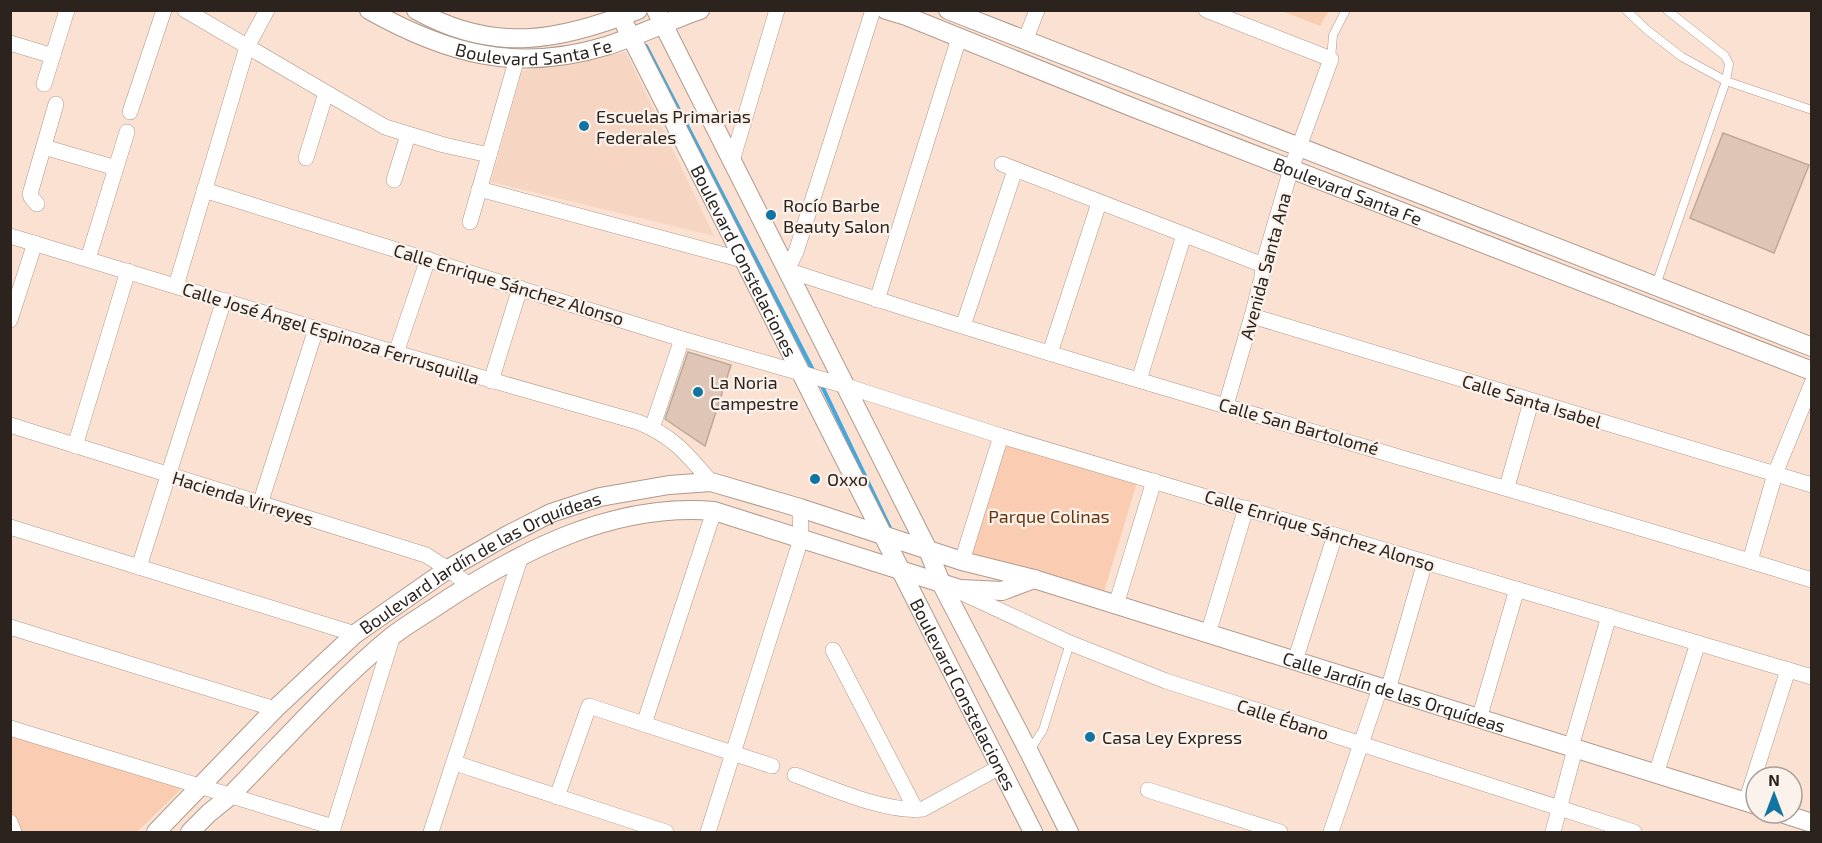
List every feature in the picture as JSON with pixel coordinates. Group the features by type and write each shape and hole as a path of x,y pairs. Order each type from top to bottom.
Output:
{"street":[{"path":"44,84 67,10"},
{"path":"130,112 164,10"},
{"path":"185,10 385,127 444,145 489,155"},
{"path":"176,286 247,47 267,10"},
{"name":"Boulevard Santa Fe","path":"369,10 403,29 454,48 486,56 517,58 573,54 607,45 649,27 700,10"},
{"name":"Boulevard Santa Fe","path":"416,10 443,23 468,31 524,39 579,31 626,13"},
{"path":"732,161 777,10"},
{"path":"787,270 796,252 873,10"},
{"name":"Boulevard Santa Fe","path":"886,10 1812,371"},
{"name":"Boulevard Santa Fe","path":"948,10 1812,347"},
{"path":"1025,40 1037,10"},
{"path":"1206,10 1331,59"},
{"name":"Boulevard Constelaciones","path":"626,13 649,27 732,161 787,270 838,384 928,550 941,583 1069,832"},
{"name":"Boulevard Constelaciones","path":"649,27 743,260 807,375 881,534 902,571 1033,832"},
{"path":"877,300 959,38"},
{"path":"10,43 53,56"},
{"path":"470,222 517,58"},
{"name":"Avenida Santa Ana","path":"1226,405 1291,169 1331,59"},
{"path":"306,158 326,93"},
{"path":"37,204 30,194 56,104"},
{"path":"88,259 127,132"},
{"path":"394,180 408,135"},
{"path":"44,147 116,168"},
{"path":"963,326 1008,167 1263,266"},
{"path":"480,189 743,260"},
{"name":"Calle Enrique Sánchez Alonso","path":"204,190 1001,436 1812,677"},
{"path":"1050,353 1099,203"},
{"path":"1139,380 1184,235"},
{"name":"Calle José Ángel Espinoza Ferrusquilla","path":"10,236 396,353 638,422 666,436 684,451 711,482"},
{"path":"10,320 35,243"},
{"path":"396,353 428,259"},
{"name":"Calle San Bartolomé","path":"787,270 1139,380 1812,580"},
{"path":"75,446 128,271"},
{"path":"491,381 520,288"},
{"path":"139,567 224,300"},
{"name":"Calle Santa Isabel","path":"1252,316 1812,485"},
{"path":"260,504 316,328"},
{"path":"652,428 682,339"},
{"path":"1749,561 1776,474 1812,383"},
{"path":"1507,488 1531,402"},
{"name":"Hacienda Virreyes","path":"10,425 426,555 469,585"},
{"path":"962,561 1001,436"},
{"path":"1116,605 1154,481"},
{"name":"Boulevard Jardín de las Orquídeas","path":"156,832 275,709 355,634 448,569 506,536 561,510 600,497 631,491 711,482 881,534"},
{"path":"708,832 801,539 800,508"},
{"path":"1208,634 1246,508"},
{"name":"Boulevard Jardín de las Orquídeas","path":"190,832 208,813 230,796 363,662 393,635 469,585 521,556 567,535 624,516 693,509 714,511 941,583"},
{"path":"644,724 714,511"},
{"path":"10,527 355,634"},
{"name":"Calle Jardín de las Orquídeas","path":"881,534 962,561 1034,579 1744,802"},
{"path":"1295,661 1335,535"},
{"path":"431,832 521,556"},
{"path":"1331,832 1361,744 1384,689 1425,562"},
{"path":"941,583 960,589 1002,591 1034,579"},
{"name":"Calle Ébano","path":"941,583 1070,643 1166,681 1634,832"},
{"path":"1479,718 1517,589"},
{"path":"1553,832 1609,616"},
{"path":"10,627 275,709"},
{"path":"10,728 200,786 333,830 393,635"},
{"path":"1656,774 1698,643"},
{"path":"833,650 916,810"},
{"path":"1762,765 1788,670"},
{"path":"557,797 589,706 772,766"},
{"path":"455,763 666,832"},
{"path":"795,775 875,803 900,810 916,810 923,809 1000,767"},
{"path":"1148,790 1280,832"},
{"path":"10,822 14,832"}],"lane":[{"path":"1331,59 1333,35 1346,10"},
{"path":"1626,10 1647,30 1682,57 1726,81 1812,110"},
{"path":"1656,285 1726,81 1729,64 1725,56 1667,10"},
{"path":"1029,752 1043,730 1070,643"}],"shaded area":[{"name":"Escuelas Primarias Federales","path":"626,52 714,236 491,182 522,71"}],"green space":[{"path":"1282,11 1329,11 1320,26"},
{"name":"Parque Colinas","path":"999,443 1137,482 1104,592 968,552"},
{"path":"10,733 182,788 137,832 17,832 11,812"}],"building":[{"path":"1723,133 1809,165 1774,253 1690,218"},
{"name":"La Noria Campestre","path":"688,352 731,365 705,446 665,419"}],"waterway":[{"path":"646,46 814,372"},
{"path":"821,384 890,528"}],"place":[{"name":"Escuelas Primarias Federales","path":"584,126"},
{"name":"Rocío Barbe Beauty Salon","path":"771,215"},
{"name":"La Noria Campestre","path":"698,392"},
{"name":"Oxxo","path":"815,479"},
{"name":"Casa Ley Express","path":"1090,737"}]}
